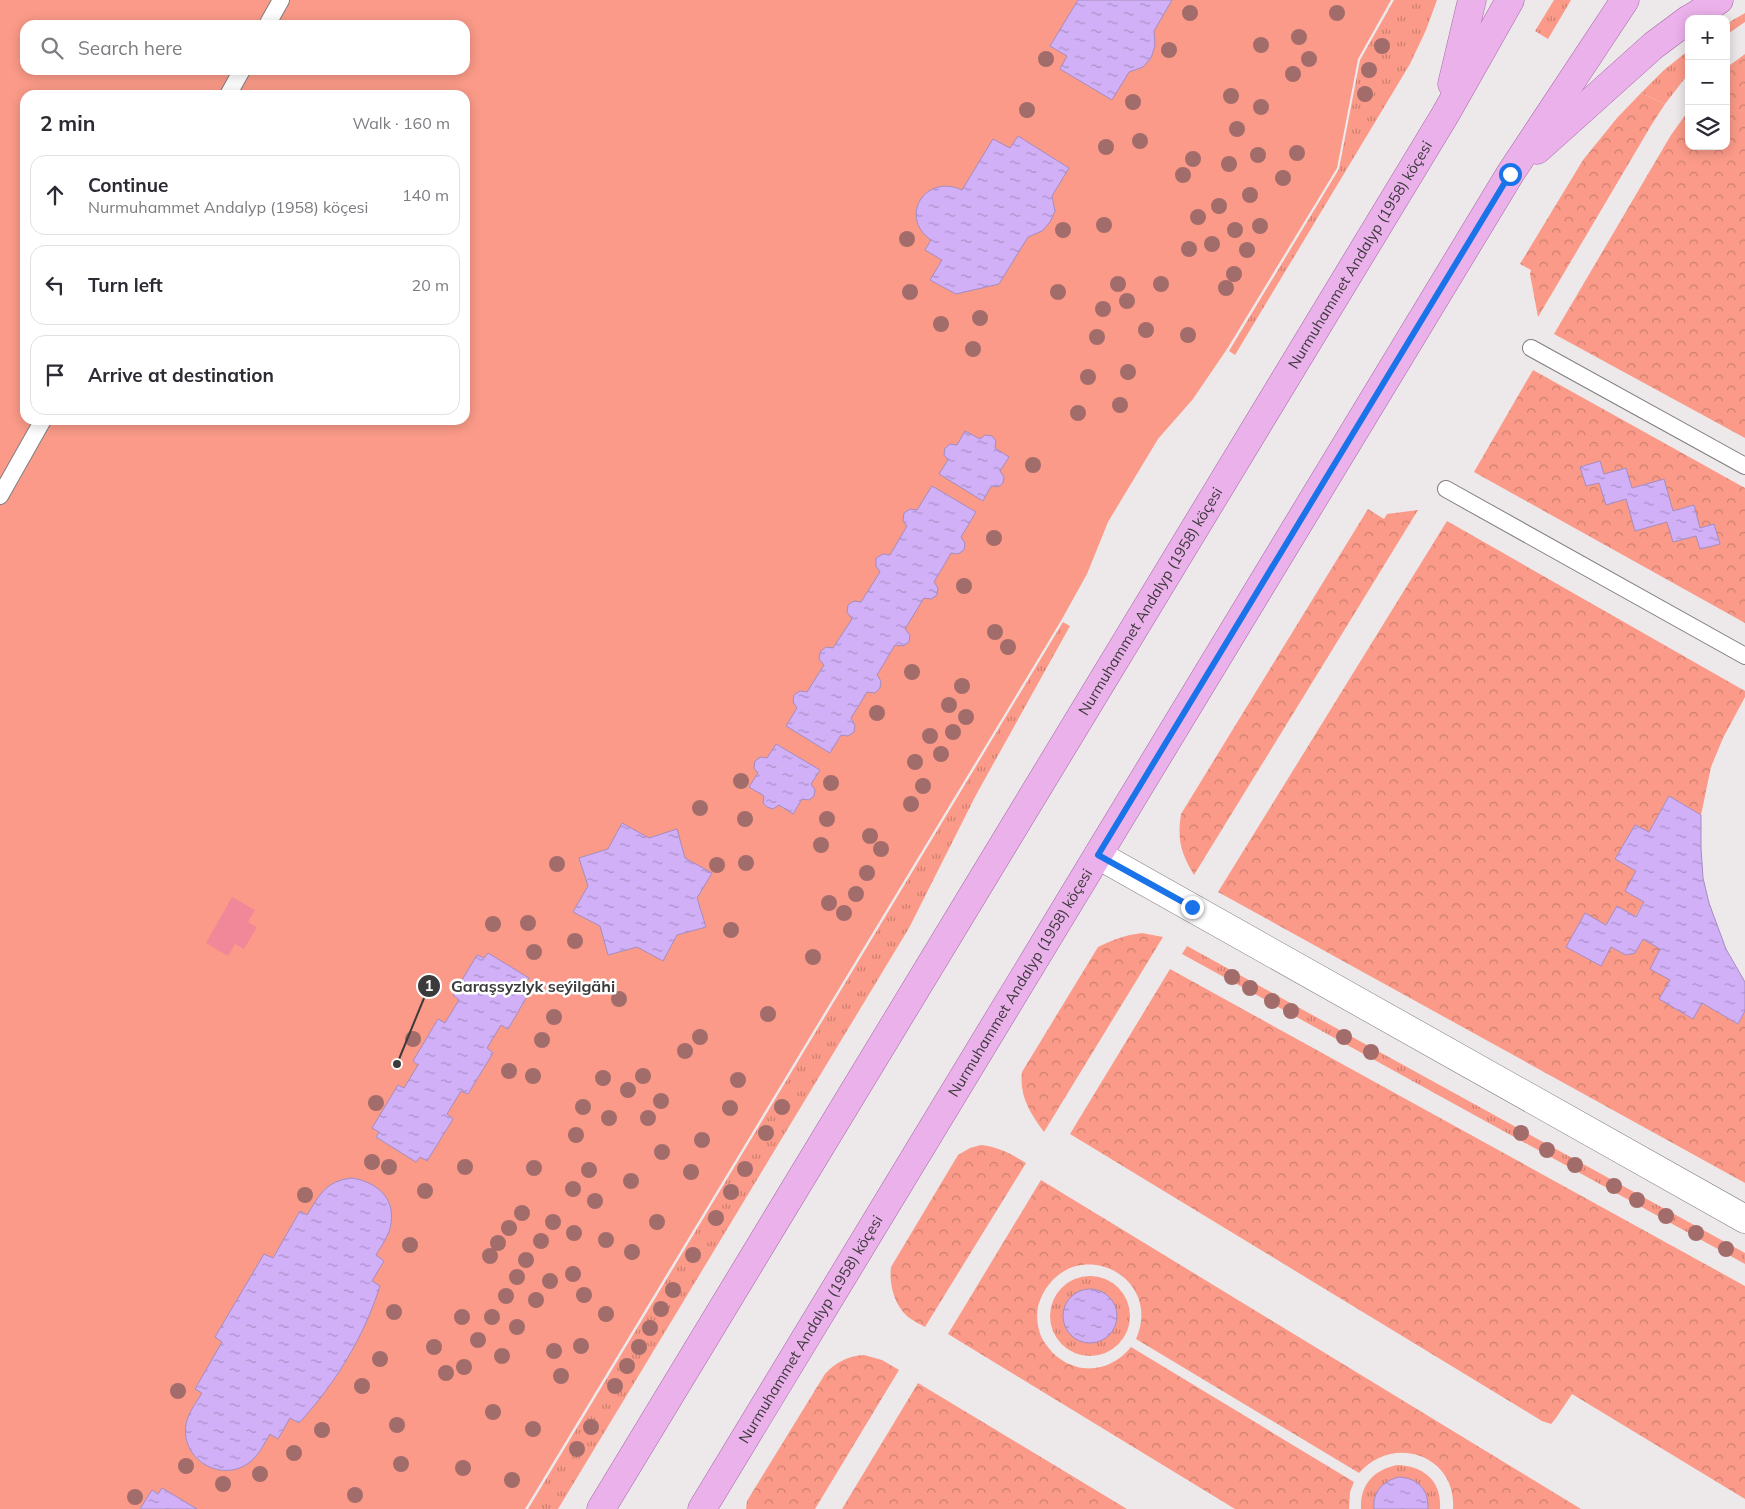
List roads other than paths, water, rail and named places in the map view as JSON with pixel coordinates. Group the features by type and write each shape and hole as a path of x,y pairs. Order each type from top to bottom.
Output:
{"main road":[{"path":"1445,115 1472,0"},
{"name":"Nurmuhammet Andalyp (1958) köçesi","path":"601,1509 1445,115 1510,0"},
{"name":"Nurmuhammet Andalyp (1958) köçesi","path":"702,1509 1510,174 1625,0"},
{"path":"1695,15 1719,0"},
{"path":"1510,174 1654,45 1685,22"}],"street":[{"path":"1098,855 1745,1219"}],"lane":[{"path":"270,20 281,0"},
{"path":"231,90 239,75"},
{"path":"1531,348 1745,466"},
{"path":"0,496 40,425"},
{"path":"1446,489 1745,656"}],"water":[{"path":"1078,0 1172,0 1154,31 1155,46 1151,58 1143,67 1129,72 1112,100 1060,69 1067,56 1050,46"},
{"path":"1018,136 1069,168 1052,196 1055,211 1050,222 1042,231 1028,237 999,284 956,294 930,280 942,260 925,250 931,240 921,231 917,220 920,200 927,192 937,187 949,186 962,190 993,139 1010,148"},
{"path":"965,431 980,439 985,435 992,436 996,441 995,448 1009,457 1000,471 1004,477 1003,483 998,487 991,486 983,501 939,474 948,460 944,455 945,448 950,444 957,445"},
{"path":"1600,461 1604,474 1626,468 1632,488 1664,479 1673,511 1694,505 1700,528 1714,524 1720,544 1700,549 1696,536 1673,542 1667,522 1635,531 1626,499 1606,505 1599,483 1586,486 1580,467"},
{"path":"932,486 976,512 961,537 965,543 964,550 958,554 951,553 934,582 938,588 937,595 931,599 924,598 905,629 910,635 909,642 903,646 895,645 877,675 881,681 880,688 875,693 867,692 851,718 855,725 854,732 848,736 841,735 830,753 786,726 797,708 793,702 794,695 800,691 807,692 824,665 819,659 820,652 826,647 833,648 852,619 847,612 848,605 854,601 861,602 880,572 876,566 876,558 883,554 890,555 907,526 903,521 904,513 910,509 917,510"},
{"path":"776,744 820,770 811,784 815,790 814,796 809,800 802,799 793,814 779,805 773,809 767,807 763,803 764,796 749,787 758,773 754,768 755,761 760,757 767,758"},
{"path":"1669,796 1701,815 1703,878 1709,903 1726,949 1745,982 1745,1011 1738,1024 1702,1003 1693,1019 1659,999 1670,980 1650,969 1660,949 1643,939 1635,953 1626,955 1611,947 1601,966 1566,947 1585,913 1606,925 1617,906 1636,917 1644,902 1625,891 1636,871 1615,859 1635,825 1649,832"},
{"path":"622,823 649,838 677,829 685,858 712,873 697,898 706,927 677,935 663,961 637,947 608,955 600,926 573,912 588,886 579,858 608,849"},
{"path":"488,953 529,978 526,984 532,988 508,1029 501,1025 487,1048 493,1053 468,1094 461,1091 447,1114 453,1119 427,1161 420,1157 416,1162 376,1137 379,1132 372,1128 398,1085 404,1088 418,1065 413,1061 438,1019 445,1023 459,1000 453,995 477,955 484,958"},
{"path":"352,1178 369,1183 382,1192 387,1198 391,1214 389,1232 376,1255 384,1261 372,1281 380,1286 357,1341 325,1392 299,1423 290,1418 278,1439 270,1434 256,1456 239,1468 227,1470 205,1465 196,1458 190,1448 186,1437 186,1424 190,1412 202,1393 195,1389 222,1342 215,1337 264,1254 273,1258 300,1211 307,1215 320,1195 330,1185"},
{"path":"1085,1289 1095,1289 1105,1293 1113,1301 1117,1316 1113,1331 1105,1339 1095,1343 1085,1343 1075,1339 1067,1331 1063,1321 1063,1311 1067,1301 1075,1293"},
{"path":"1399,1477 1412,1480 1421,1486 1427,1496 1428,1509 1374,1509 1375,1497 1380,1488 1388,1481"},
{"path":"162,1488 197,1509 140,1509 152,1490 158,1494"}],"place":[{"name":"Garaşsyzlyk seýilgähi","path":"397,1064"}]}
